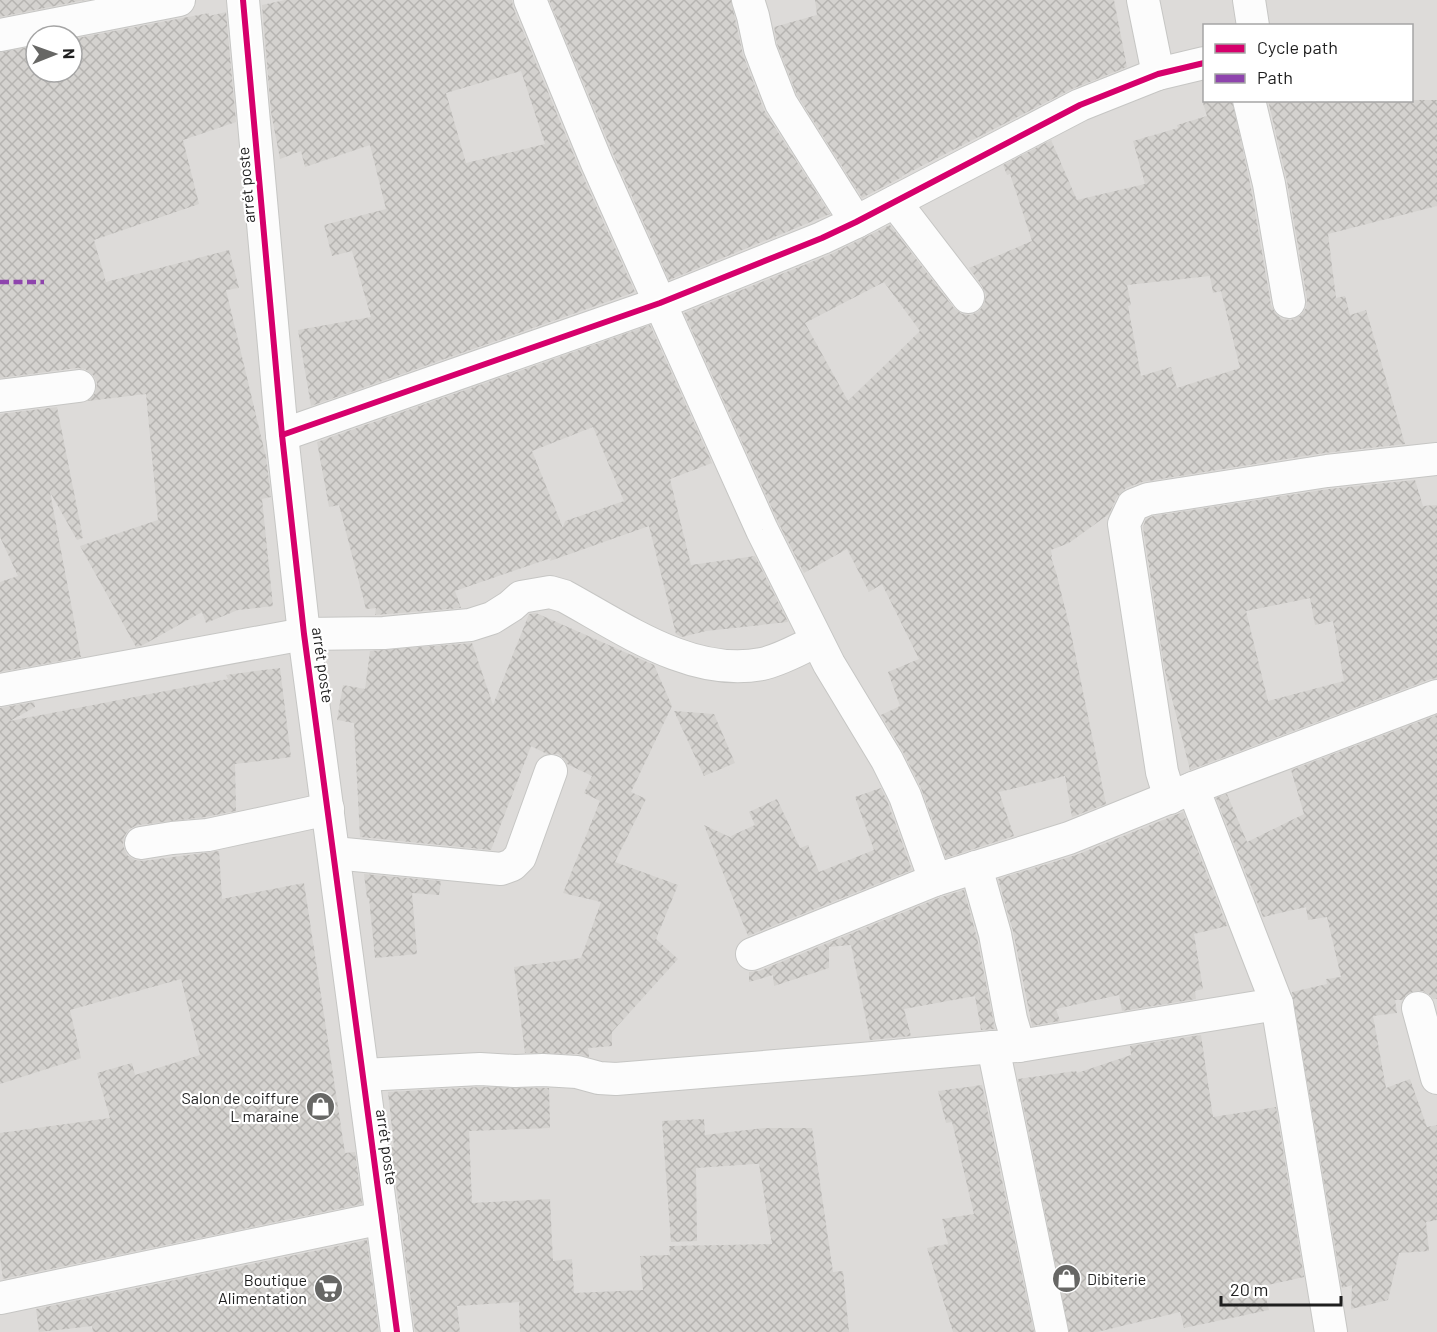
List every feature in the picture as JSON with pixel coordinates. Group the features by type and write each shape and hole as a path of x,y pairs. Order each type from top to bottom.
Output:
{"street":[{"path":"0,35 179,0"},
{"name":"arrét poste","path":"243,0 282,435 304,634 397,1332"},
{"path":"530,0 597,163 762,530 818,641 887,760 905,796 935,880"},
{"path":"748,0 760,49 782,103 856,222"},
{"path":"1143,0 1158,74"},
{"path":"1249,0 1253,24"},
{"path":"282,435 660,303 822,238 896,202 1080,105 1158,74 1203,63"},
{"path":"1250,102 1269,184 1288,302"},
{"path":"896,202 968,297"},
{"path":"0,396 79,386"},
{"path":"1331,1332 1277,1004 1182,793 1162,772 1124,524 1133,505 1148,499 1316,473 1437,459"},
{"path":"0,690 304,634 384,633 470,625 492,618 521,597 550,592 564,596 669,652 692,661 716,666 765,663 818,641"},
{"path":"753,954 935,880 1069,838 1437,696"},
{"path":"334,854 501,868 512,865 520,857 551,771"},
{"path":"141,843 208,835 328,808"},
{"path":"976,867 995,934 1011,1019 1006,1047 1052,1332"},
{"path":"363,1075 480,1069 570,1071 599,1078 616,1078 885,1058 1006,1047 1277,1004"},
{"path":"1418,1008 1437,1078"},
{"path":"0,1298 382,1218"}],"shaded area":[{"path":"0,0 1437,0 1437,1332 0,1332"}],"building":[{"path":"0,0 85,0 0,17"},
{"path":"285,0 512,0 580,170 635,292 311,406 298,330 371,317 352,251 332,256 324,225 386,209 370,145 305,167 301,151 280,159 271,112 262,5","holes":["521,71 545,144 466,163 446,93"]},
{"path":"549,0 731,0 743,55 764,110 830,214 669,280"},
{"path":"815,0 1114,0 1127,67 1072,89 862,198 797,95 777,44 774,27 817,15"},
{"path":"226,12 236,122 183,140 199,204 94,240 106,282 229,250 239,288 226,290 266,457 271,497 262,499 273,606 238,610 206,623 202,612 136,647 80,546 158,520 146,394 88,401 95,393 97,383 93,375 85,369 77,368 0,378 0,52 24,48 24,84 84,84 84,37 209,13 209,16"},
{"path":"1202,100 1203,102 1232,102 1251,188 1271,305 1282,319 1291,320 1301,315 1306,308 1307,299 1287,181 1268,102 1437,100 1437,206 1328,234 1336,298 1345,296 1350,315 1366,310 1405,444 1324,453 1142,482 1126,488 1117,497 1109,514 1069,543 1051,550 1070,628 1106,804 1072,817 1065,776 999,792 1014,836 946,858 921,788 881,715 900,706 888,672 919,659 882,584 869,592 847,549 804,573 778,522 684,313 829,255 890,225 954,308 962,314 971,315 979,311 986,295 969,268 1032,241 1010,174 1007,175 1003,165 1051,140 1077,200 1145,184 1133,141 1178,128 1177,125 1207,116","holes":["1210,276 1213,293 1221,291 1240,368 1177,388 1171,367 1141,376 1128,306 1131,305 1127,285","884,282 920,331 848,401 805,323"]},
{"path":"650,325 712,463 670,479 691,565 755,556 788,622 706,631 682,637 676,634 649,526 455,591 461,608 375,615 376,608 366,609 339,505 329,507 317,442","holes":["593,427 624,501 565,521 563,528 532,451"]},
{"path":"57,407 83,538 77,540 50,492 81,657 0,672 0,582 18,576 0,537 0,414"},
{"path":"1415,480 1423,506 1437,505 1437,678 1190,770 1164,667 1143,527 1146,519 1153,516 1329,489","holes":["1310,598 1315,625 1333,621 1344,681 1268,701 1246,611"]},
{"path":"536,613 654,665 672,706 631,792 646,799 615,862 678,885 656,939 678,959 612,1032 612,1046 588,1048 589,1057 578,1054 525,1053 514,967 581,958 601,902 563,893 600,801 584,793 592,776 567,764 558,754 547,754 531,746 491,850 360,837 354,723 337,720 343,685 365,689 370,651 472,643 493,705 529,614"},
{"path":"280,668 291,757 235,764 236,811 138,825 129,829 124,837 123,845 127,855 135,860 143,861 219,851 222,899 304,883 345,1153 355,1152 362,1204 3,1279 0,1257 0,1133 110,1118 97,1073 132,1063 135,1075 200,1055 181,979 70,1010 81,1058 0,1084 0,708 34,702 35,707 10,721 228,679 226,675"},
{"path":"674,711 714,714 735,763 704,776"},
{"path":"1437,715 1437,999 1433,999 1423,991 1414,991 1406,995 1403,1000 1395,1000 1397,1013 1373,1016 1386,1088 1410,1079 1427,1127 1437,1125 1437,1220 1426,1222 1429,1251 1399,1253 1388,1300 1351,1309 1352,1285 1342,1288 1292,992 1327,984 1326,979 1341,977 1327,917 1308,920 1306,907 1263,917 1216,798 1227,794 1247,842 1304,814 1291,770"},
{"path":"881,788 912,870 748,936 704,825 732,838 731,836 755,825 749,812 777,799 800,848 808,845 819,872 874,850 855,797"},
{"path":"1183,812 1227,926 1194,934 1203,989 1195,991 1196,999 1122,1011 1119,995 1056,1009 1060,1021 1032,1026 1013,931 998,879 1076,855"},
{"path":"364,874 441,881 439,895 412,893 417,954 375,958 369,898 367,898"},
{"path":"964,890 977,938 995,1029 981,1030 975,996 904,1009 911,1036 870,1040 851,945 829,947 829,968 774,986 773,975 749,982 749,972 759,971 941,897"},
{"path":"1201,1035 1213,1117 1276,1107 1304,1277 1263,1286 1269,1310 1184,1328 1180,1312 1097,1332 1069,1332 1018,1079 1076,1071 1077,1073 1131,1055 1130,1046"},
{"path":"982,1085 1034,1332 953,1332 927,1248 948,1244 942,1219 974,1214 952,1122 946,1123 938,1091"},
{"path":"480,1087 549,1088 550,1128 469,1131 472,1203 550,1199 553,1261 572,1259 574,1293 643,1290 640,1256 670,1255 669,1246 772,1244 759,1164 696,1168 697,1241 671,1242 662,1121 704,1119 705,1135 765,1128 812,1128 833,1272 843,1271 849,1332 520,1332 519,1302 457,1306 460,1332 415,1332 391,1147 394,1147 388,1092"},
{"path":"367,1240 379,1332 93,1332 92,1326 39,1332 36,1309"}],"marked path":[{"path":"0,282 44,282"}],"cycle path":[{"path":"243,0 282,435 304,634 397,1332"},
{"path":"282,435 660,303 822,238 1080,105 1158,74 1203,63"}],"place":[{"name":"Salon de coiffure L maraine","path":"320,1107"},
{"name":"Dibiterie","path":"1066,1279"},
{"name":"Boutique Alimentation","path":"328,1289"}]}
